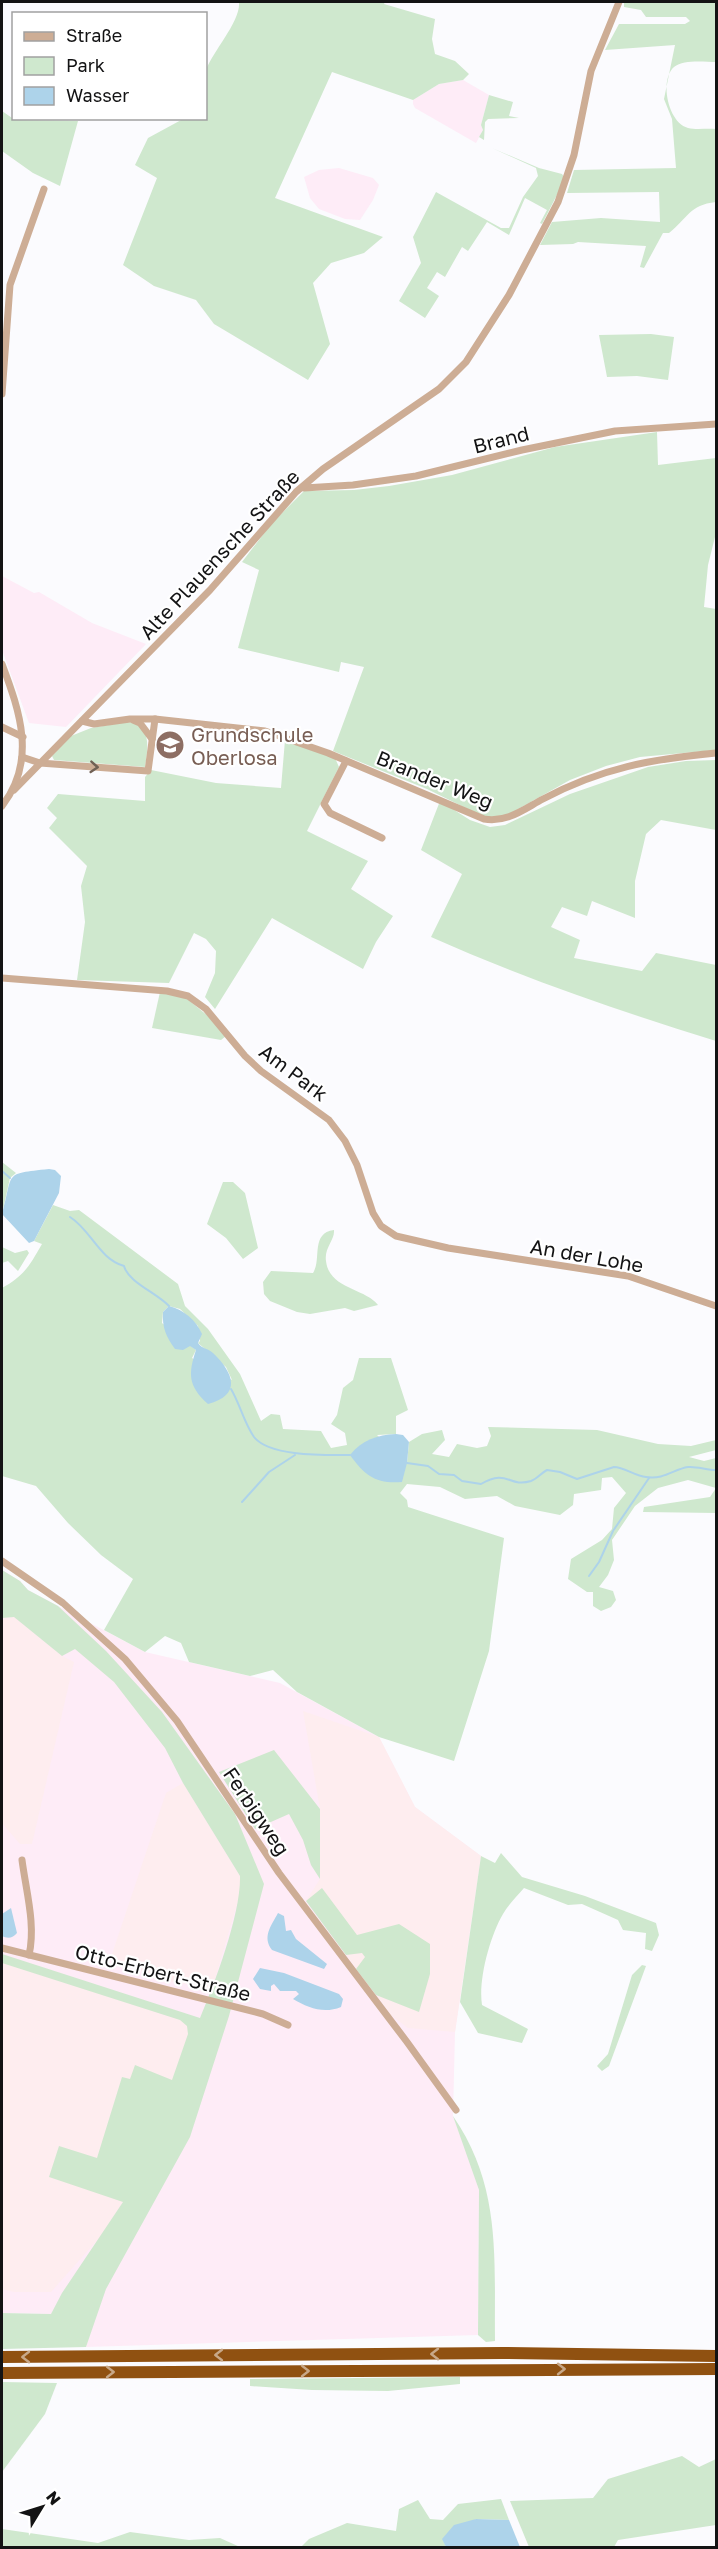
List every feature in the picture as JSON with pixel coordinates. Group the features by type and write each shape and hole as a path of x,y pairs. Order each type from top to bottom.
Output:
{"highway":[{"path":"2,2357 498,2353 717,2356"},
{"path":"2,2373 717,2369"}],"street":[{"name":"Alte Plauensche Straße","path":"2,806 40,763 210,590 296,492 322,469 439,389 457,373 509,295 558,202 574,155 591,70 619,2"},
{"path":"2,394 10,285 44,189"},
{"name":"Brand","path":"296,492 307,486 353,485 416,476 522,450 615,431 717,424"},
{"path":"2,664 14,697 22,737 22,757 14,790"},
{"path":"130,719 140,723 152,739"},
{"name":"Brander Weg","path":"82,721 94,724 130,719 155,719 265,731 282,735 484,819 494,821 507,818 573,783 620,767 670,757 717,753"},
{"path":"22,757 40,763 148,771 155,719"},
{"path":"2,727 22,737"},
{"name":"Brander Weg","path":"346,761 324,804 326,809 382,838"},
{"name":"Am Park","path":"2,978 166,991 188,996 206,1009 245,1056 261,1071 329,1120 345,1141 353,1157 373,1213 381,1226 396,1236 448,1248"},
{"name":"An der Lohe","path":"448,1248 628,1276 717,1306"},
{"name":"Ferbigweg","path":"2,1561 63,1604 125,1659 177,1720 279,1873 456,2110"},
{"path":"22,1860 31,1925 32,1941 29,1955"},
{"name":"Otto-Erbert-Straße","path":"2,1948 263,2014 288,2025"}],"shaded area":[{"path":"463,80 489,95 481,125 483,130 476,143 415,108 413,104 413,100 439,84"},
{"path":"339,168 373,178 379,185 373,200 360,220 345,219 319,209 310,198 304,177 319,170"},
{"path":"2,576 34,593 39,592 92,623 146,644 66,727 29,723 2,650"},
{"path":"2,1570 20,1581 28,1590 145,1652 280,1683 379,1737 415,1807 481,1856 455,2032 453,2116 465,2143 479,2190 478,2335 86,2347 96,2315 2,2313"},
{"path":"14,1617 62,1656 74,1662 32,1844 20,1844 2,1823 2,1628 3,1618"},
{"path":"303,1711 379,1737 415,1807 481,1856 455,2032 408,2028 392,2016 306,1901 320,1879 320,1809"},
{"path":"183,1783 240,1876 240,1894 212,1989 158,1979 111,1957 166,1793"},
{"path":"2,1957 200,2019 123,2202 99,2238 51,2292 14,2292 2,2289"}],"green space":[{"path":"239,2 385,2 384,4 435,19 432,39 435,54 455,61 469,74 463,80 439,84 413,100 332,72 275,198 383,237 364,253 331,263 313,283 330,344 308,380 214,324 196,300 154,286 123,265 157,178 135,165 148,138 181,120 207,120 207,68 236,18"},
{"path":"624,2 716,2 716,62 678,64 670,72 675,45 605,50 619,24 685,24 690,21 686,17 646,17 641,10 624,7"},
{"path":"667,85 671,110 681,124 691,129 716,129 716,202 694,209 669,233 663,233 644,268 640,267 646,246 578,242 540,245 552,222 601,218 660,222 659,192 567,193 574,170 676,168 672,119 664,99"},
{"path":"489,95 513,102 509,116 519,118 488,119 485,122 484,140 479,137 483,130 481,125"},
{"path":"2,111 12,120 78,121 60,186 33,173 2,151"},
{"path":"492,148 539,168 562,174 564,177 559,191 542,224 540,223 547,210 525,198 509,235 487,222 468,251 462,247 445,277 437,272 427,288 439,296 425,318 399,301 421,263 413,237 436,192 501,228 509,228 523,197 538,176 536,168"},
{"path":"651,334 674,337 668,380 637,376 607,377 599,335"},
{"path":"657,432 658,465 716,458 716,533 708,565 704,607 716,609 716,750 640,757 606,766 570,780 511,813 495,819 482,816 427,789 333,751 364,667 341,662 339,672 238,648 259,570 242,562 272,523 304,491 354,490 389,486 452,475 555,447"},
{"path":"127,722 135,723 144,732 147,745 145,767 54,760 52,756 71,736 91,728"},
{"path":"285,740 335,758 339,767 307,831 368,861 351,889 393,916 376,942 363,969 272,918 215,1009 205,997 215,973 216,951 206,939 194,933 169,983 77,980 85,922 81,886 87,866 49,828 57,818 47,808 58,794 145,801 145,777 151,770 216,783 281,788"},
{"path":"716,760 716,830 661,820 646,834 635,881 635,918 592,901 587,916 562,907 551,927 580,940 574,958 642,971 656,953 716,965 716,1041 572,993 431,937 462,874 421,850 440,801 470,820 490,827 505,825 570,794 648,767 686,761"},
{"path":"160,992 186,998 208,1016 226,1036 221,1040 152,1028"},
{"path":"2,1162 16,1173 10,1178 2,1214"},
{"path":"223,1182 233,1182 245,1193 258,1248 243,1259 226,1238 207,1224"},
{"path":"53,1205 70,1211 79,1210 178,1284 185,1306 208,1329 240,1374 261,1421 271,1414 280,1415 283,1429 321,1431 331,1448 347,1445 345,1433 331,1424 337,1415 343,1388 353,1380 359,1358 391,1358 408,1410 396,1416 396,1434 377,1435 407,1463 409,1442 422,1434 442,1430 445,1440 432,1454 449,1457 457,1444 477,1448 487,1446 491,1436 488,1427 597,1430 658,1444 691,1446 716,1440 716,1450 689,1457 704,1461 716,1458 716,1488 688,1480 658,1488 635,1506 612,1540 614,1560 608,1575 599,1587 613,1591 616,1600 611,1607 601,1611 593,1606 593,1592 587,1592 568,1579 571,1559 602,1540 612,1529 614,1508 626,1493 612,1477 602,1478 601,1490 574,1494 573,1505 560,1515 515,1506 497,1496 465,1499 440,1487 407,1484 400,1493 407,1500 408,1507 504,1538 489,1651 454,1761 379,1737 297,1692 273,1670 250,1676 189,1662 181,1643 165,1636 145,1652 104,1630 133,1579 101,1555 68,1523 36,1486 2,1476 2,1288 16,1279 30,1264 42,1244 34,1241","holes":["169,1306 180,1309 198,1326 200,1341 198,1343 226,1367 232,1380 192,1358 196,1350 162,1323 163,1312"]},
{"path":"334,1230 326,1256 329,1270 340,1283 372,1299 378,1305 354,1311 345,1308 310,1314 297,1312 270,1301 264,1294 263,1282 271,1271 313,1273 316,1268 319,1241 327,1232"},
{"path":"2,1247 15,1253 27,1250 29,1253 18,1271 8,1261 2,1263"},
{"path":"716,1488 716,1513 643,1512 644,1507 710,1497"},
{"path":"2,1570 20,1581 28,1590 58,1606 106,1651 162,1712 235,1814 264,1884 229,2016 190,2137 106,2289 86,2347 2,2349 2,2313 51,2314 62,2293 123,2202 49,2177 59,2146 97,2158 122,2077 130,2079 135,2065 172,2080 188,2034 187,2026 180,2020 2,1963 2,1954 200,2018 232,1928 240,1876 183,1783 165,1748 114,1682 75,1649 62,1656 14,1617 2,1618"},
{"path":"274,1750 320,1809 320,1879 311,1865 303,1840 289,1814 255,1829 219,1772"},
{"path":"501,1853 522,1877 585,1896 656,1923 659,1935 652,1951 645,1949 646,1933 623,1930 618,1920 582,1904 568,1905 524,1888 498,1923 486,1958 481,1995 482,2005 528,2029 522,2043 478,2033 460,2002 481,1856 495,1863"},
{"path":"322,1888 357,1935 399,1924 430,1944 430,1974 419,2012 376,1995 356,1969 365,1957 362,1953 346,1955 306,1901"},
{"path":"642,1965 646,1966 609,2066 602,2071 597,2066 608,2054 632,1975"},
{"path":"453,2116 469,2143 488,2197 494,2252 495,2341 486,2342 478,2335 479,2190"},
{"path":"460,2377 460,2384 388,2391 250,2386 250,2379"},
{"path":"2,2382 57,2383 45,2414 2,2472"},
{"path":"682,2456 699,2467 716,2459 716,2525 618,2540 614,2547 529,2547 510,2501 593,2498 608,2479"},
{"path":"501,2499 509,2520 476,2519 443,2539 446,2547 300,2548 309,2539 347,2523 396,2531 399,2509 418,2500 430,2519 443,2520 458,2504"},
{"path":"2,2529 98,2543 130,2532 189,2540 220,2538 240,2547 2,2547"}],"water":[{"path":"55,1170 61,1176 59,1193 34,1241 29,1243 2,1214 10,1183 17,1174"},
{"path":"169,1306 180,1310 193,1320 202,1334 198,1343 213,1353 226,1368 230,1376 230,1389 219,1400 208,1404 193,1385 191,1373 196,1350 190,1346 183,1350 175,1349 169,1340 165,1332 163,1312"},
{"path":"396,1434 403,1435 409,1442 402,1482 385,1482 372,1477 350,1455 370,1439"},
{"path":"11,1908 17,1933 12,1937 6,1937 2,1936 2,1914"},
{"path":"278,1913 284,1916 286,1931 291,1930 296,1939 327,1964 324,1969 272,1950 268,1936"},
{"path":"260,1968 284,1973 339,1994 343,1999 341,2007 322,2010 304,2005 293,1999 299,1994 296,1991 280,1991 274,1984 271,1986 271,1991 260,1989 253,1979"},
{"path":"476,2519 509,2520 520,2547 446,2547 442,2539 454,2525"}],"waterway":[{"path":"2,1171 10,1178"},
{"path":"70,1217 84,1229 101,1251 124,1266 131,1277 169,1306"},
{"path":"231,1389 251,1432 262,1444 299,1454 350,1455"},
{"path":"242,1502 269,1472 295,1455"},
{"path":"407,1463 428,1466 439,1474 454,1475 462,1481 481,1484 497,1478 517,1482 531,1481 547,1470 560,1472 577,1479 614,1467 652,1478 688,1467 716,1470"},
{"path":"589,1576 599,1562 613,1531 649,1478"}],"place":[{"name":"Grundschule Oberlosa","path":"170,745"}]}
